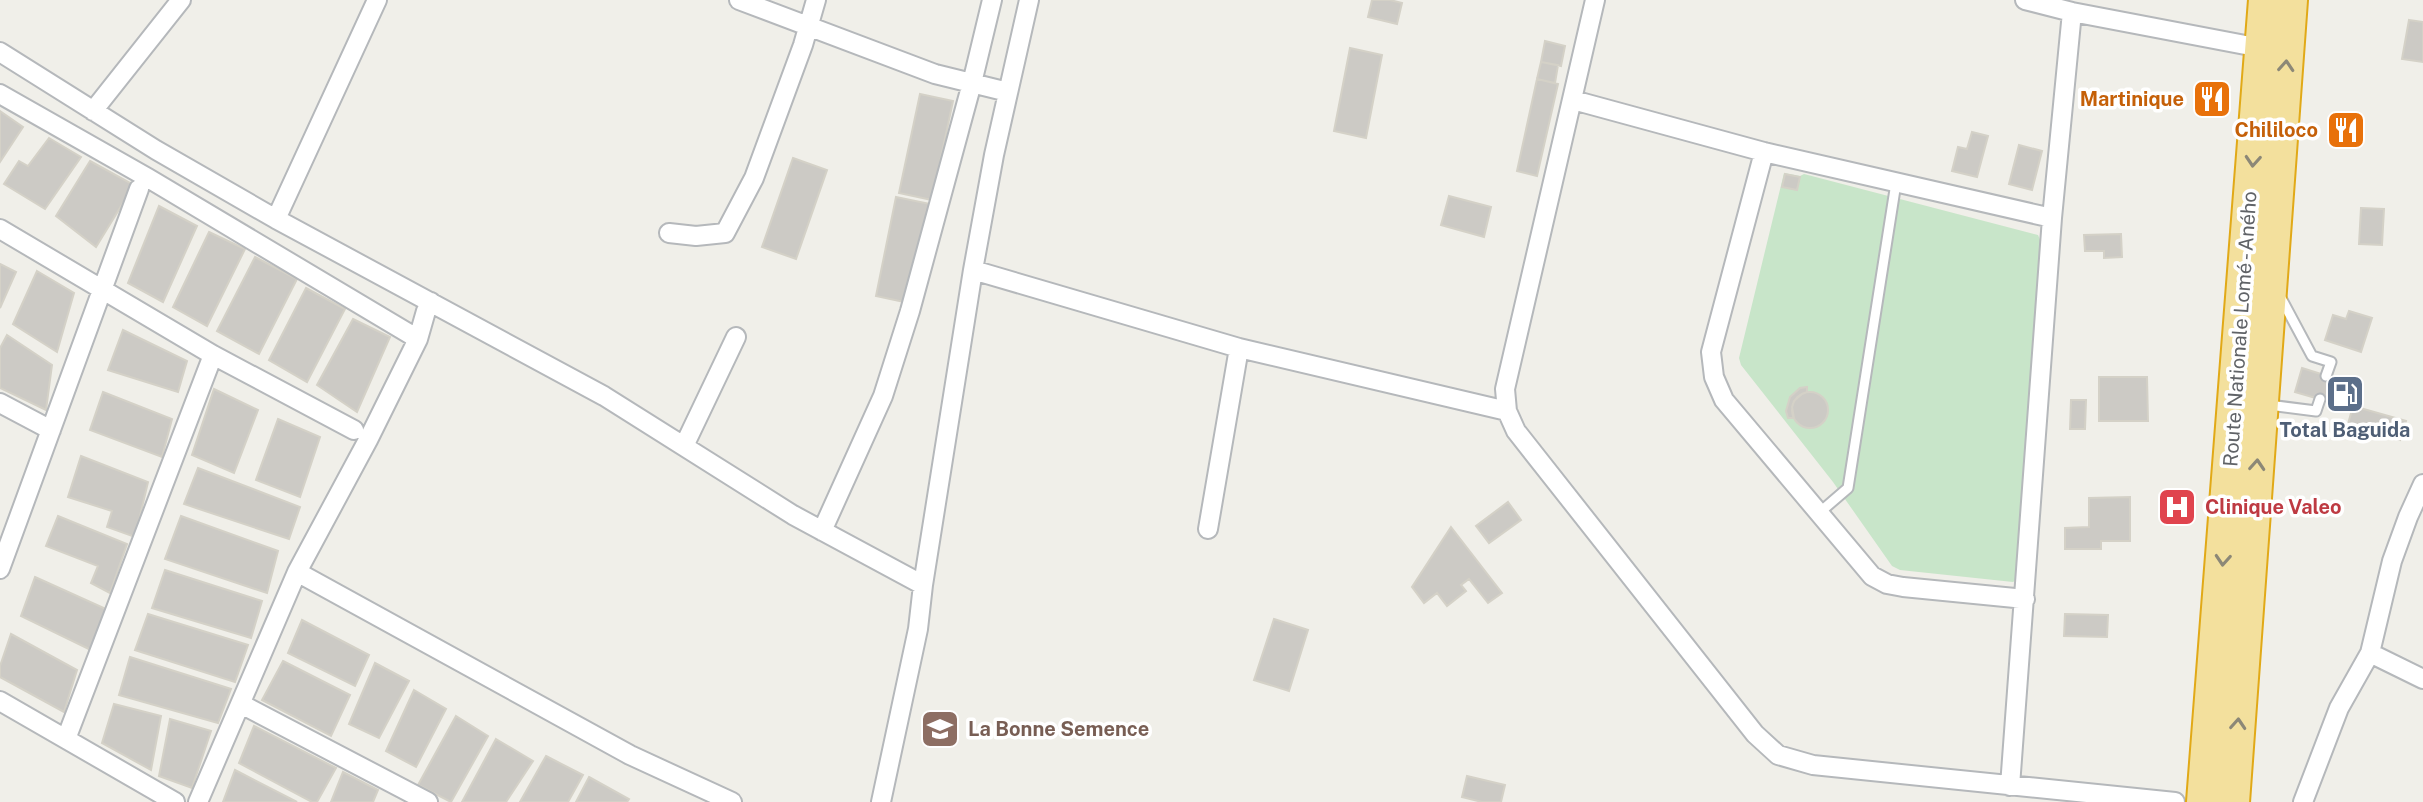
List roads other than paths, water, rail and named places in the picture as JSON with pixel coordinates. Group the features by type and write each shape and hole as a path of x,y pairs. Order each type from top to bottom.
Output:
{"highway":[{"name":"Route Nationale Lomé - Aného","path":"2204,802 2266,0"},
{"name":"Route Nationale Lomé - Aného","path":"2232,802 2290,0"}],"street":[{"path":"93,111 181,0"},
{"path":"276,219 377,0"},
{"path":"739,0 935,74 1008,92"},
{"path":"669,233 696,236 725,233 754,178 816,0"},
{"path":"822,531 883,396 910,311 992,0"},
{"path":"881,802 918,629 973,270 994,155 1029,0"},
{"path":"1595,0 1505,389 1507,411 1516,431 1755,734 1778,755 1813,765 2175,802"},
{"path":"2025,0 2261,48"},
{"path":"2010,786 2052,218 2072,12"},
{"path":"0,52 276,219 604,396 822,531 923,585"},
{"path":"0,94 418,339"},
{"path":"1573,100 1764,152 2052,218"},
{"path":"1764,152 1711,352 1714,377 1724,400 1872,576 1887,584 2025,599"},
{"path":"0,569 139,189"},
{"path":"0,229 213,355 354,430"},
{"path":"973,270 1239,348 1507,411"},
{"path":"198,802 297,572 368,440 418,339 431,302"},
{"path":"684,446 736,337"},
{"path":"1208,529 1239,348"},
{"path":"66,739 213,355"},
{"path":"0,403 51,430"},
{"path":"2303,802 2339,708 2370,653 2392,561 2423,484"},
{"path":"297,572 630,755 732,802"},
{"path":"2370,653 2423,679"},
{"path":"0,701 175,802"},
{"path":"241,704 428,802"}],"lane":[{"path":"1819,513 1848,488 1896,183"},
{"path":"2271,281 2312,356 2331,362 2326,376"},
{"path":"2262,404 2316,411 2320,399"}],"place":[{"name":"Martinique","path":"2212,99"},
{"name":"Chililoco","path":"2346,130"},
{"name":"Total Baguida","path":"2345,394"},
{"name":"Clinique Valeo","path":"2177,507"},
{"name":"La Bonne Semence","path":"940,729"}]}
